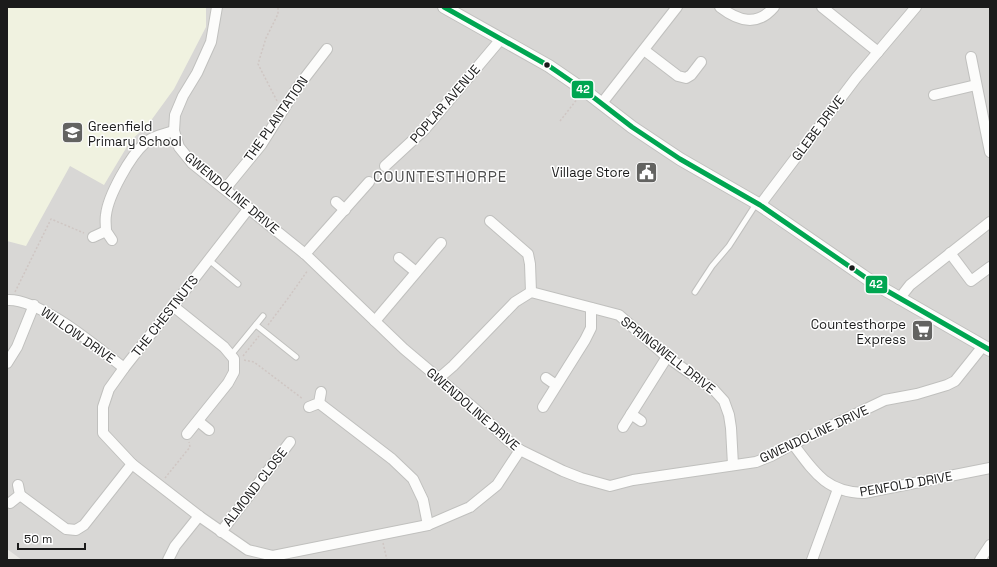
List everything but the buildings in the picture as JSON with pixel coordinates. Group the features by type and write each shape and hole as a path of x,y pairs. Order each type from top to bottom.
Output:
{"street":[{"name":"GWENDOLINE DRIVE","path":"217,7 211,42 197,73 183,96 175,115 174,131 179,147 192,163 305,254 404,349 474,408 506,439 520,450 563,471 610,486 634,480 756,462 885,400 916,394 955,382 986,348"},
{"path":"444,7 549,66 602,103 632,127 680,159 758,204 875,284 986,348"},
{"path":"602,103 677,7"},
{"path":"720,7 732,16 743,20 756,20 768,14 774,7"},
{"path":"822,7 878,52"},
{"name":"GLEBE DRIVE","path":"758,204 823,120 916,7"},
{"name":"POPLAR AVENUE","path":"385,166 425,129 501,39"},
{"name":"THE PLANTATION","path":"225,189 261,145 297,88 327,49"},
{"path":"644,50 678,76 686,78 691,75 701,62"},
{"path":"971,57 990,152"},
{"path":"934,95 976,85"},
{"path":"112,240 106,231 106,216 110,199 118,183 135,155 146,142 162,134 174,131"},
{"path":"305,254 369,182"},
{"path":"336,202 345,210"},
{"name":"THE CHESTNUTS","path":"132,464 103,433 103,407 109,389 249,208"},
{"path":"438,379 453,366 514,302 531,292 530,264 528,254 490,221"},
{"path":"501,230 508,222"},
{"path":"899,298 910,285 990,222"},
{"path":"93,237 106,231"},
{"path":"374,321 441,243"},
{"path":"950,253 971,281 990,267"},
{"path":"399,258 416,272"},
{"name":"SPRINGWELL DRIVE","path":"531,292 618,315 667,357 714,390 724,401 732,428 733,465"},
{"name":"WILLOW DRIVE","path":"10,300 34,305 73,329 124,368"},
{"path":"7,363 17,347 34,305"},
{"path":"173,306 224,347 234,359 234,372 228,384 187,434"},
{"path":"543,407 591,328 591,308"},
{"path":"623,427 667,357"},
{"path":"546,378 556,385"},
{"path":"319,403 321,392"},
{"path":"309,407 319,403"},
{"path":"319,403 392,459 413,479 423,500 428,525"},
{"path":"631,414 641,421"},
{"path":"198,421 209,430"},
{"name":"ALMOND CLOSE","path":"221,532 290,442"},
{"name":"PENFOLD DRIVE","path":"794,444 809,466 826,483 838,489 852,493 864,493 990,468"},
{"path":"10,503 19,490 66,529 76,530 84,525 132,464 199,516 248,550 273,556 381,536 428,525 470,507 497,484 520,450"},
{"path":"812,560 838,489"},
{"path":"168,560 176,546 199,516"},
{"path":"980,560 990,545"}],"lane":[{"path":"695,292 712,266 729,246 758,204"},
{"path":"209,260 238,284"},
{"path":"231,355 263,316"},
{"path":"256,325 296,357"}],"path":[{"path":"278,7 278,14 266,38 258,64 282,112"},
{"path":"560,121 584,90"},
{"path":"10,300 50,219 93,237"},
{"path":"309,407 307,402 254,362 240,360 290,297 313,262"},
{"path":"159,485 190,447 187,434"},
{"path":"381,536 387,560"}],"shaded area":[{"path":"7,7 990,7 990,560 22,560 7,549"},
{"name":"Greenfield Primary School","path":"7,7 206,7 206,27 174,89 147,126 131,140 104,185 70,166 26,246 7,241"}],"transit line":[{"name":"42","path":"444,7 549,66 584,90 632,127 680,159 760,205 875,284 990,350"}],"place":[{"name":"Greenfield Primary School","path":"73,133"},
{"name":"Village Store","path":"646,172"},
{"name":"Countesthorpe Express","path":"922,331"}],"district":[{"name":"COUNTESTHORPE","path":"440,176"}]}
